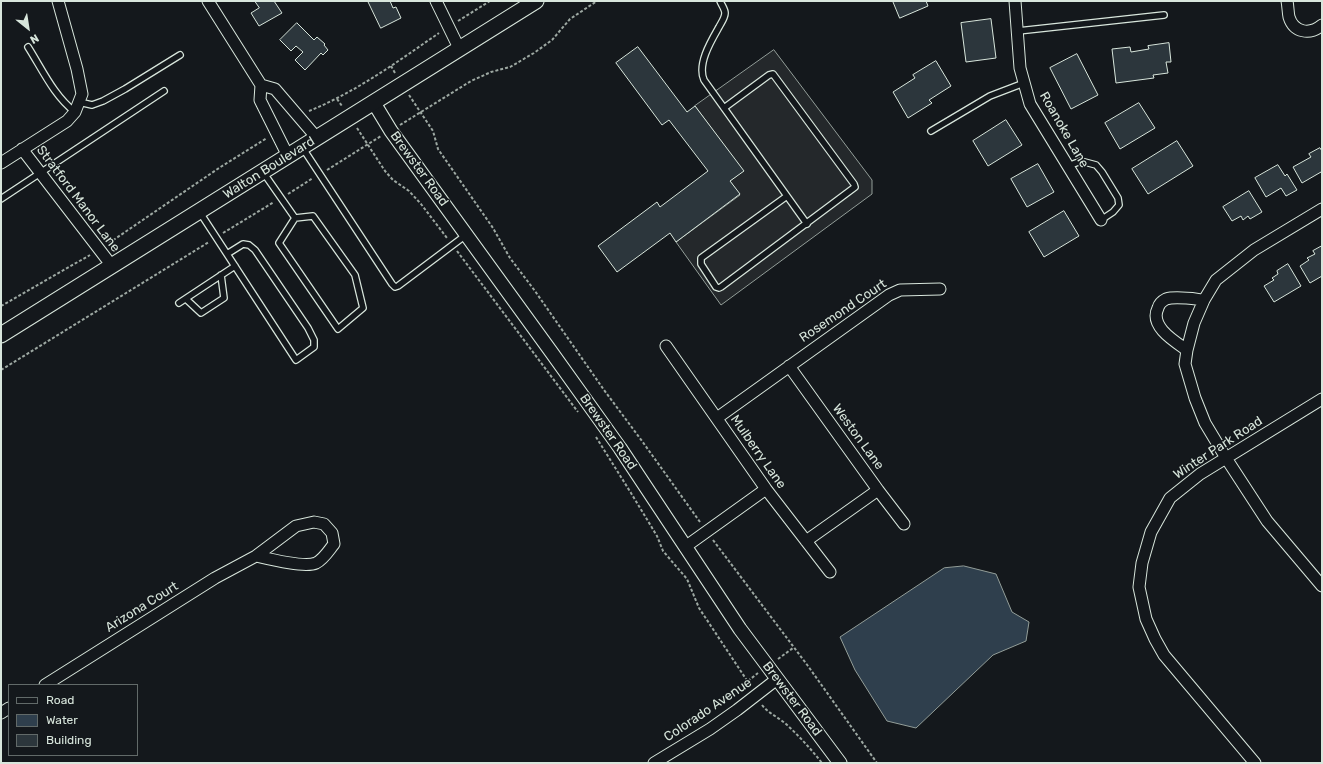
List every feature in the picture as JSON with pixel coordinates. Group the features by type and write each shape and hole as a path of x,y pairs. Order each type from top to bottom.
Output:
{"main road":[{"name":"Walton Boulevard","path":"1,335 536,1"}],"street":[{"path":"1,163 67,121 77,107 82,94 58,1"},
{"path":"208,1 261,84 260,100 288,156"},
{"path":"436,1 459,48"},
{"name":"Roanoke Lane","path":"1015,1 1020,68 1030,104 1101,220"},
{"path":"1287,1 1289,17 1294,26 1300,31 1312,31 1322,25"},
{"path":"261,84 275,89 317,138"},
{"name":"Brewster Road","path":"374,103 391,131 467,234 620,448 740,629 840,763"},
{"name":"Stratford Manor Lane","path":"22,149 112,266"},
{"path":"1322,209 1254,250 1216,280 1204,300 1194,323 1185,364 1195,398 1205,424 1267,521 1322,586"},
{"name":"Rosemond Court","path":"717,418 890,295 900,290 940,289"},
{"path":"1187,350 1157,325 1155,318 1157,309 1166,299 1181,298 1204,300"},
{"name":"Mulberry Lane","path":"666,346 766,489 830,572"},
{"name":"Weston Lane","path":"789,366 904,524"},
{"name":"Winter Park Road","path":"1256,763 1164,655 1154,639 1146,619 1139,587 1142,563 1151,532 1170,498 1200,474 1322,399"},
{"path":"685,547 766,489"},
{"path":"806,541 878,490"},
{"name":"Arizona Court","path":"47,684 215,578 256,556 296,526 314,522 324,524 332,533 334,544 316,563 301,564 281,562 256,556"},
{"name":"Colorado Avenue","path":"654,763 710,729 777,679"}],"lane":[{"path":"720,1 725,12 723,21 707,51 701,70 704,80 807,224"},
{"path":"1018,31 1164,15"},
{"path":"28,47 54,90 67,106 77,107 92,105 103,101 180,55"},
{"path":"724,108 769,75 773,74 855,187 721,288 716,287 701,264 701,258 787,196"},
{"path":"931,131 990,96 1024,83"},
{"path":"1,200 164,92"},
{"path":"302,147 395,287 467,234"},
{"path":"1068,166 1081,161 1096,165 1118,198 1119,205 1113,212 1101,220"},
{"path":"263,172 295,218"},
{"path":"199,211 296,360 314,347 314,340 308,328 255,250 249,245 243,244 227,254"},
{"path":"313,216 355,275 363,308 338,329 279,243 295,218 313,216"},
{"path":"179,304 235,266"},
{"path":"186,299 201,313 224,298 221,275"}],"path":[{"path":"298,116 328,104 376,77 490,1"},
{"path":"1,370 391,131 470,80 510,67 534,53 552,40 570,19 597,1"},
{"path":"420,112 433,131 438,149 493,228 510,258 535,290 706,532 808,666 877,763"},
{"path":"1,306 99,250 219,168 276,132"},
{"path":"369,144 385,171 393,180 409,191 417,199 580,415"},
{"path":"593,433 653,530 663,551 687,580 699,608 744,674 762,706 788,726 822,763"}],"shaded area":[{"path":"774,50 872,180 872,194 721,305 676,242 740,195 730,181 743,171 695,106"}],"water":[{"path":"964,566 996,574 1012,612 1029,622 1026,641 993,655 916,728 887,721 855,670 840,637 944,568"}],"building":[{"path":"255,1 274,1 282,13 259,26 251,13 259,8"},
{"path":"368,1 390,1 393,8 396,7 401,18 381,28"},
{"path":"893,1 926,1 928,6 900,18"},
{"path":"991,19 996,58 966,62 961,23"},
{"path":"297,23 314,40 317,37 325,44 324,45 328,50 323,55 321,53 305,70 295,60 303,52 296,46 291,51 280,40"},
{"path":"1169,43 1171,62 1166,62 1168,73 1153,75 1154,78 1116,83 1112,49 1130,47 1131,52 1149,49 1148,46"},
{"path":"638,47 687,112 695,106 744,171 730,181 740,194 676,242 670,233 617,272 598,246 657,202 660,207 708,171 669,120 662,125 616,63"},
{"path":"1077,54 1098,95 1071,109 1050,68"},
{"path":"936,61 951,86 929,100 932,103 908,118 893,92 915,78 913,75"},
{"path":"1139,103 1155,128 1120,149 1105,123"},
{"path":"1006,120 1022,145 988,166 973,141"},
{"path":"1177,141 1193,166 1148,194 1132,169"},
{"path":"1320,148 1322,151 1322,174 1321,172 1302,183 1293,167 1311,157 1309,154"},
{"path":"1038,164 1054,192 1027,207 1011,179"},
{"path":"1278,165 1285,176 1287,174 1297,190 1286,196 1281,188 1266,197 1255,178"},
{"path":"1249,191 1262,212 1250,219 1248,216 1243,220 1241,216 1232,221 1223,207"},
{"path":"1064,211 1079,236 1044,257 1029,232"},
{"path":"1322,246 1322,276 1310,283 1300,266 1309,260 1307,258 1315,254 1313,251"},
{"path":"1288,264 1301,286 1274,302 1264,286 1274,280 1272,278 1278,274 1277,271"}]}
